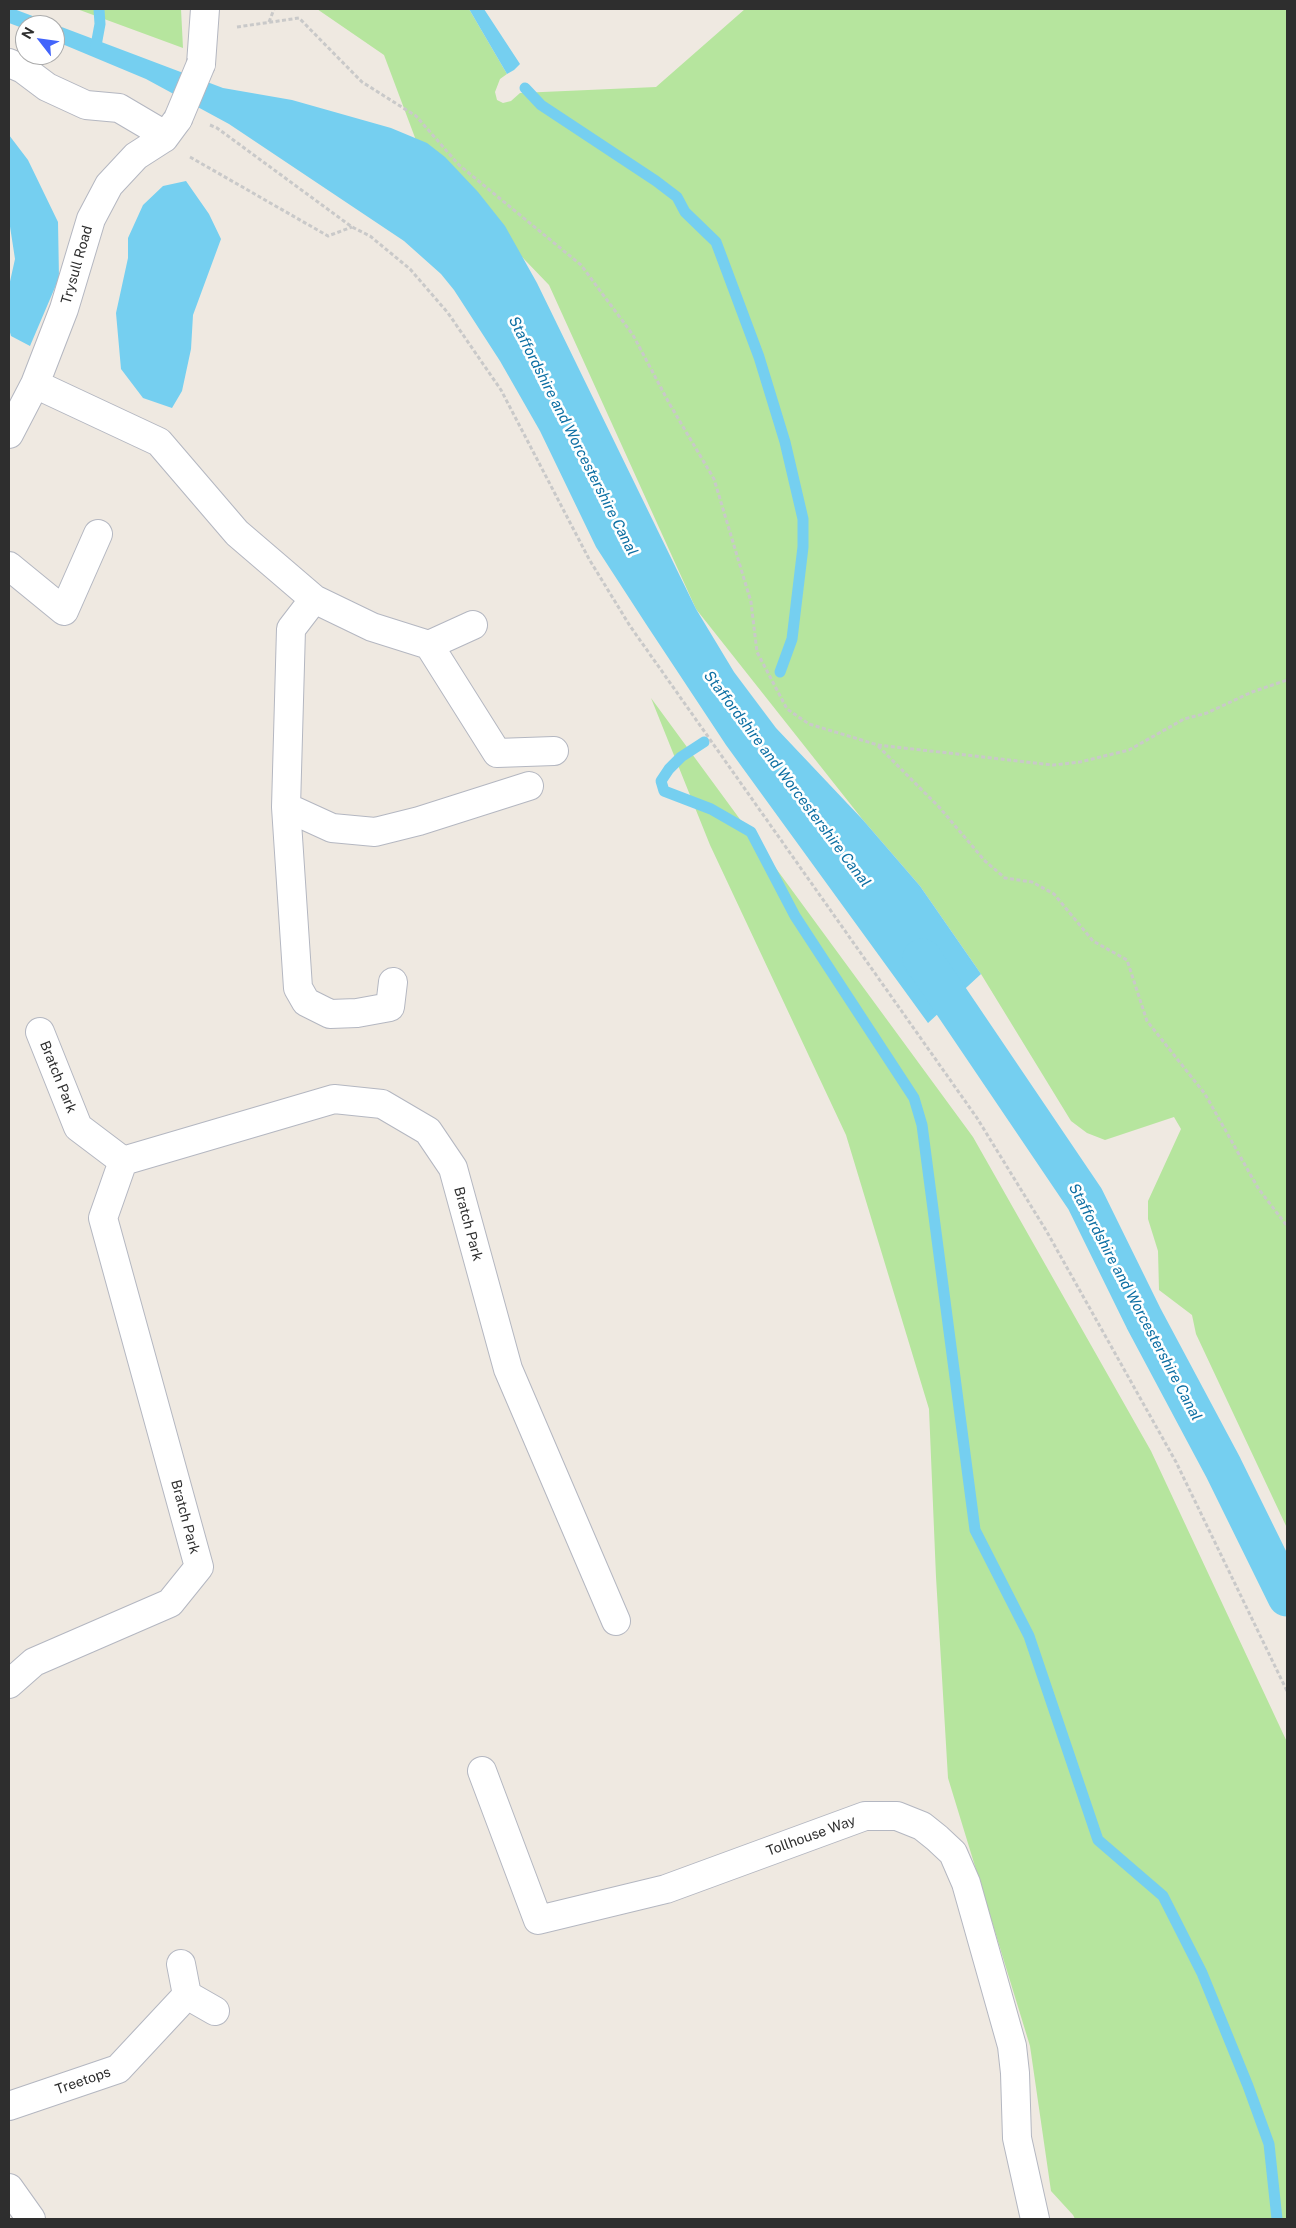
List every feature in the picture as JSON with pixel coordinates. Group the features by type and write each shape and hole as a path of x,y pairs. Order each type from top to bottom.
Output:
{"street":[{"path":"9,63 24,69 47,87 86,105 119,108 171,128 201,64 205,20"},
{"name":"Trysull Road","path":"9,434 36,384 64,309 91,219 109,185 136,156 171,128"},
{"path":"36,384 159,442 236,533 314,599 372,627 429,645 496,753 554,751"},
{"path":"9,566 64,611 98,534"},
{"path":"314,599 291,629 286,808 298,988 306,1002 330,1014 357,1013 390,1007 392,982"},
{"path":"429,645 473,625"},
{"path":"286,808 332,828 374,832 418,821 529,786"},
{"name":"Bratch Park","path":"40,1032 78,1127 122,1161"},
{"name":"Bratch Park","path":"122,1161 334,1099 382,1104 428,1131 453,1168 508,1369 616,1621"},
{"name":"Bratch Park","path":"9,1684 34,1662 170,1603 199,1567 103,1218 122,1161"},
{"name":"Tollhouse Way","path":"482,1771 538,1920 666,1889 865,1816 897,1816 922,1826 937,1838 953,1853 966,1882 1012,2046 1015,2073 1017,2138 1035,2219"},
{"path":"181,1964 187,1995 215,2011"},
{"name":"Treetops","path":"9,2106 118,2069 187,1995"},
{"path":"9,2188 31,2219"}],"path":[{"path":"269,22 274,9"},
{"path":"205,20 269,22 299,18 362,82 416,116 459,165 582,265 634,334 669,403 714,479 751,602 757,652 788,709 809,724 878,745 1052,765 1080,762 1130,750 1184,719 1207,713 1252,692 1287,680"},
{"path":"171,128 202,166 328,236 352,227 370,236 410,269 448,313 501,390 589,560 630,626 976,1118 1047,1232 1176,1462 1287,1691"},
{"path":"878,745 938,807 985,861 1004,878 1032,882 1054,894 1092,941 1127,960 1147,1021 1205,1094 1258,1188 1287,1226"}],"green space":[{"path":"77,9 181,9 183,48"},
{"path":"317,9 469,9 507,74 500,79 495,92 497,100 503,103 511,101 520,93 656,87 745,9 1287,9 1287,1528 1196,1334 1192,1315 1159,1290 1158,1251 1148,1219 1148,1201 1181,1129 1174,1117 1105,1140 1087,1133 1071,1121 981,974 920,886 863,820 696,609 549,285 420,151 384,55"},
{"path":"651,698 973,1137 1151,1451 1287,1742 1287,2219 1075,2219 1051,2191 1030,2046 948,1778 936,1577 929,1409 846,1135 710,845"}],"water":[{"path":"9,9 30,15 15,15 15,25 9,23"},
{"path":"469,9 484,9 520,64 514,70 507,74"},
{"path":"65,28 223,88 292,100 391,128 427,143 445,157 478,192 505,226 537,283 696,609 734,672 776,728 863,820 920,886 981,974 928,1023 726,745 646,624 596,547 540,431 500,361 454,290 441,274 404,241 229,124 146,79 65,45"},
{"path":"9,135 28,160 58,222 59,278 30,346 11,336 9,329 9,286 15,259 9,220"},
{"path":"186,181 209,214 221,239 193,315 191,349 182,391 172,408 143,398 121,369 116,313 128,258 128,238 143,205 163,186"}],"waterway":[{"path":"95,51 100,24 99,9"},
{"path":"525,88 541,105 677,197 685,212 716,242 759,357 785,442 803,519 803,547 792,639 780,672"},
{"path":"704,742 681,757 669,769 661,781 664,791 711,809 751,832 795,916 914,1098 922,1125 975,1530 1029,1636 1098,1840 1163,1896 1202,1973 1248,2086 1269,2144 1277,2219"},
{"name":"Staffordshire and Worcestershire Canal","path":"922,958 1085,1199 1144,1319 1223,1467 1287,1597"}]}
